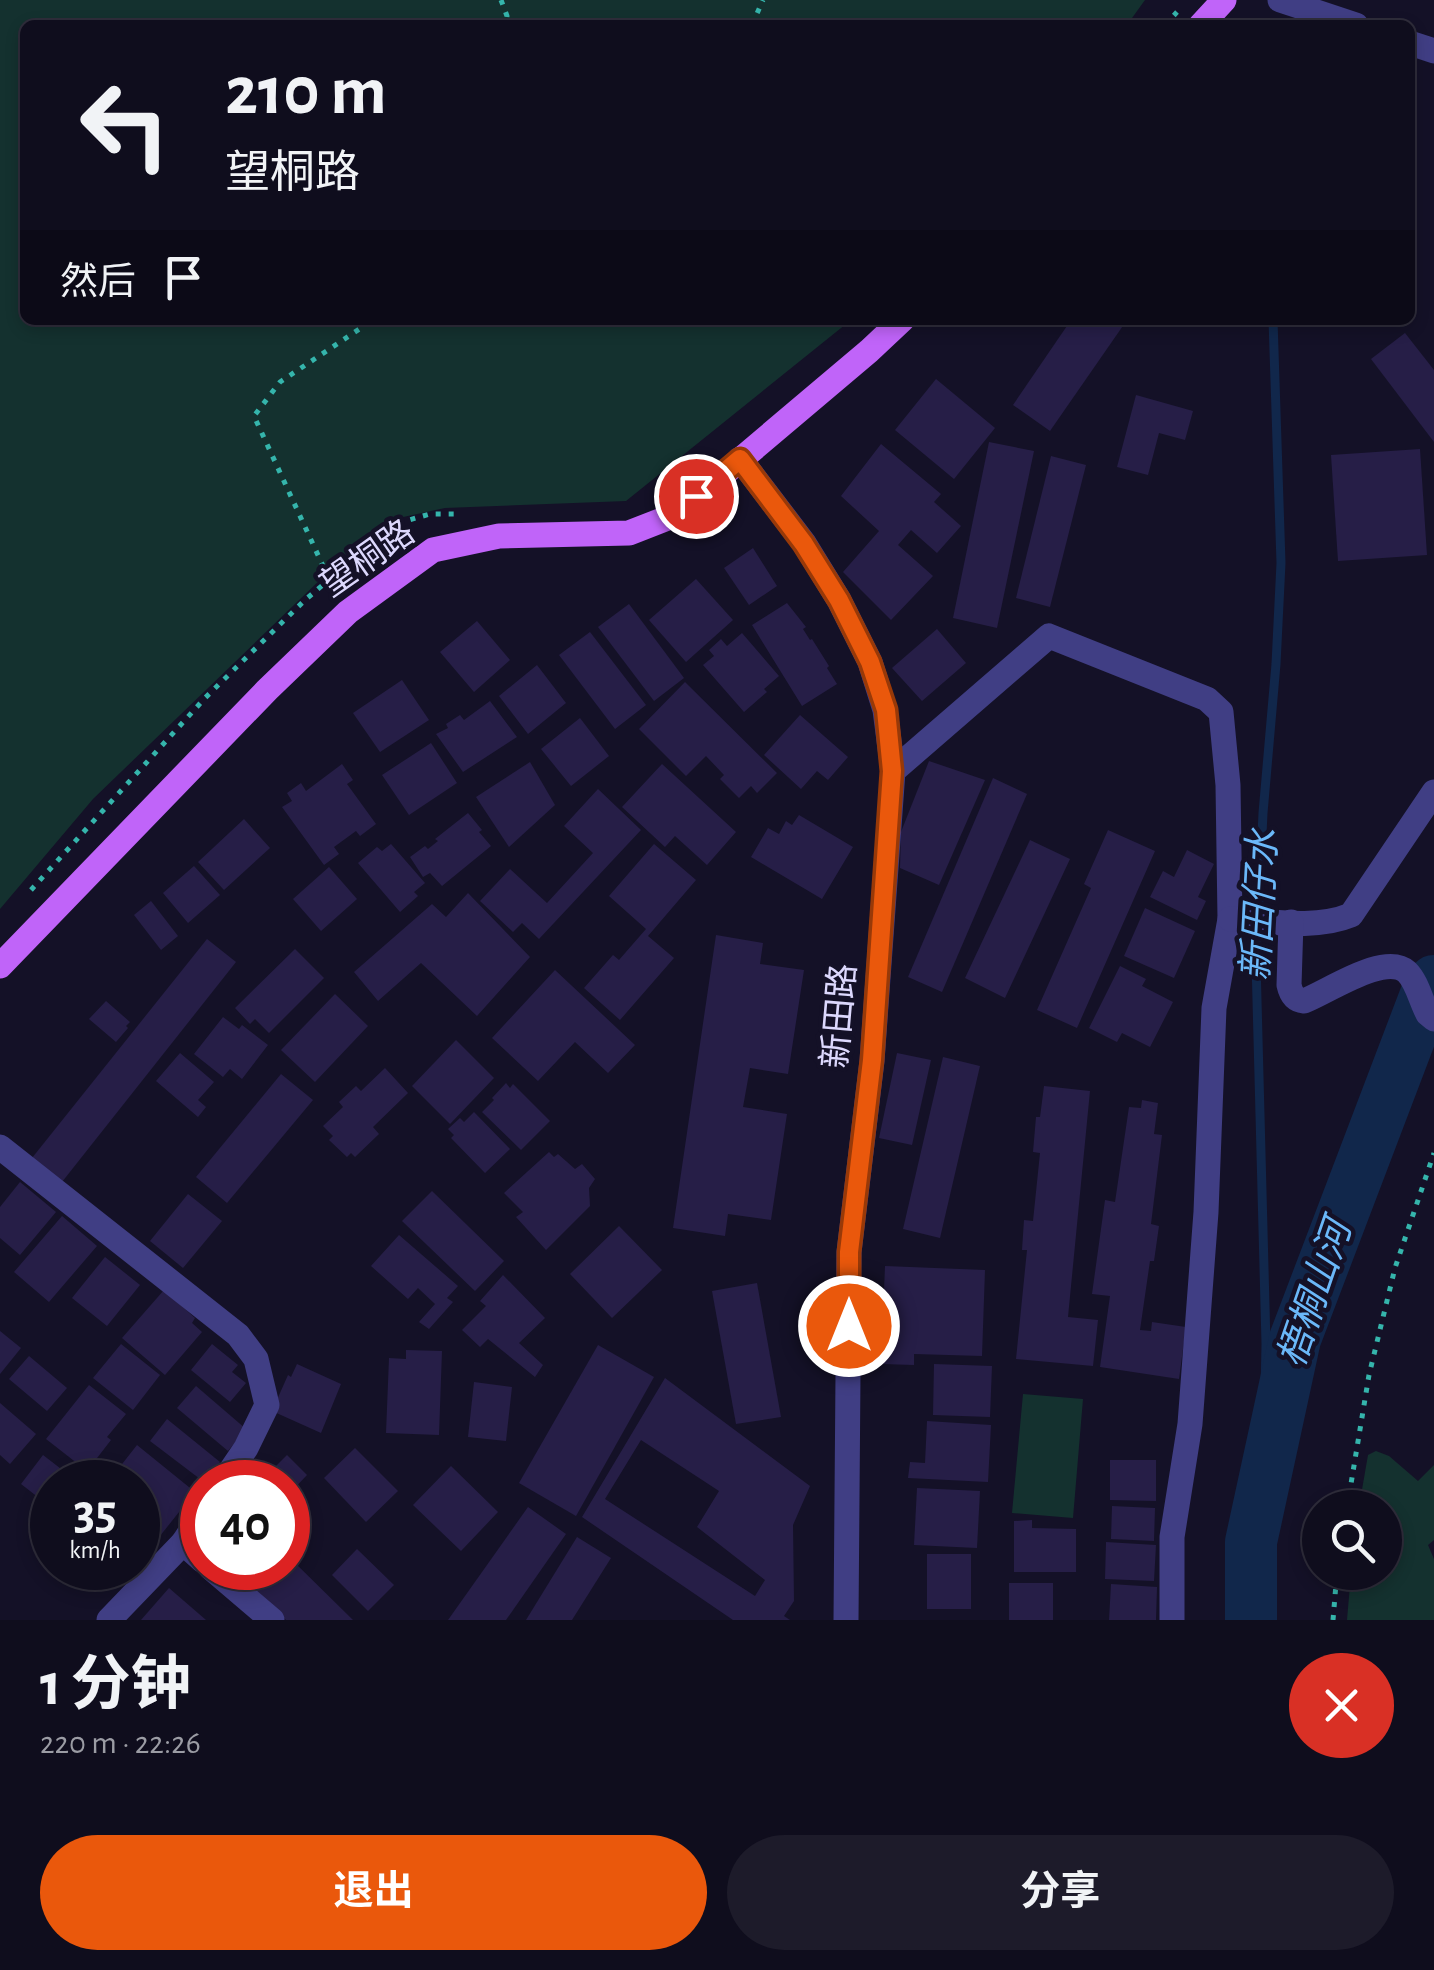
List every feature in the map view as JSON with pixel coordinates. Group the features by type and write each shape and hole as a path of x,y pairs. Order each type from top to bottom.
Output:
{"main road":[{"path":"1206,20 1224,0"},
{"name":"望桐路","path":"0,966 267,690 348,612 433,550 499,536 629,533 675,515 897,325"}],"street":[{"path":"1280,0 1341,20"},
{"name":"新田路","path":"740,459 813,558 870,662 886,710 892,771 872,1060 849,1252 846,1620"},
{"path":"892,771 1049,636 1207,699 1221,712 1228,786 1230,919 1214,1008 1205,1232 1190,1424 1172,1537 1172,1620"},
{"path":"1230,919 1338,921 1351,915 1434,792"},
{"path":"1291,922 1289,984 1290,992 1298,1000 1304,1001 1371,970 1392,965 1408,973 1434,1019"},
{"path":"0,1147 238,1336 256,1359 267,1405 238,1460"},
{"path":"109,1620 180,1562"},
{"path":"237,1590 272,1620"}],"path":[{"path":"348,612 254,416 280,382 366,325"},
{"path":"1350,1490 1369,1375 1395,1268 1434,1154"},
{"path":"1333,1620 1336,1590"}],"green space":[{"path":"0,0 1145,0 1131,20 20,20 20,325 845,325 626,501 445,508 394,519 323,577 93,799 0,909"},
{"path":"1023,1394 1083,1399 1073,1518 1012,1513"},
{"path":"1376,1451 1389,1456 1418,1481 1434,1465 1434,1540 1428,1545 1434,1559 1434,1620 1347,1620 1350,1590 1402,1590 1402,1490 1362,1490 1368,1455"}],"building":[{"path":"1068,325 1124,325 1050,431 1013,405"},
{"path":"1405,333 1434,370 1434,442 1371,359"},
{"path":"936,379 995,428 954,479 895,430"},
{"path":"1136,395 1193,411 1185,440 1159,433 1148,475 1117,467"},
{"path":"989,442 1034,451 997,628 953,618"},
{"path":"881,444 941,494 934,502 961,526 937,553 911,530 898,545 933,576 891,620 843,572 879,531 841,496"},
{"path":"1420,449 1427,555 1338,561 1331,455"},
{"path":"1051,456 1086,465 1050,607 1016,598"},
{"path":"753,548 777,586 749,605 724,568"},
{"path":"696,579 733,620 686,662 649,620"},
{"path":"787,603 806,627 803,629 837,684 802,706 752,625"},
{"path":"629,604 684,678 654,701 598,627"},
{"path":"477,621 510,660 474,692 440,652"},
{"path":"937,629 966,663 922,701 892,668"},
{"path":"590,632 646,705 615,729 559,655"},
{"path":"742,633 779,676 744,712 703,665 714,656 709,650 721,639 727,646"},
{"path":"537,665 566,703 528,734 499,696"},
{"path":"402,680 429,720 380,752 353,713"},
{"path":"685,682 777,773 757,793 751,786 739,798 720,779 724,775 706,756 686,776 639,729"},
{"path":"490,701 517,737 463,772 436,734 460,715 464,720"},
{"path":"800,715 848,757 828,780 817,771 801,789 764,755"},
{"path":"580,718 609,756 571,786 541,749"},
{"path":"431,743 457,783 409,815 382,775"},
{"path":"929,761 985,780 939,885 900,868 901,832"},
{"path":"530,762 555,805 509,847 476,797"},
{"path":"342,764 353,780 347,784 376,824 360,836 356,831 334,847 339,854 324,865 282,807 292,801 287,793 301,783 306,791"},
{"path":"662,764 736,832 707,865 675,836 665,847 622,807"},
{"path":"993,778 1027,794 942,992 908,977"},
{"path":"598,789 641,830 539,939 522,923 513,932 480,901 510,869 547,903 593,853 564,826"},
{"path":"468,813 491,846 442,886 430,873 423,877 410,857 425,846 428,849"},
{"path":"799,815 853,847 822,899 751,857 768,828 779,834 786,821 792,825"},
{"path":"244,819 270,848 224,890 198,862"},
{"path":"1108,830 1155,851 1077,1028 1037,1010 1091,888 1084,884"},
{"path":"1030,840 1070,859 1005,998 965,978"},
{"path":"391,844 425,883 414,892 418,896 400,912 358,863 377,847 382,851"},
{"path":"654,844 696,880 648,936 674,958 620,1020 584,988 613,955 619,960 646,929 609,896"},
{"path":"1187,850 1214,864 1198,897 1206,901 1197,920 1150,897 1163,871 1174,877"},
{"path":"194,866 220,895 188,923 163,893"},
{"path":"329,867 357,899 321,931 293,899"},
{"path":"468,893 530,957 477,1016 421,963 378,1001 354,972 432,904 446,917"},
{"path":"151,901 178,936 161,950 134,915"},
{"path":"1145,908 1195,931 1174,978 1124,956"},
{"path":"716,935 763,943 760,964 804,970 788,1074 750,1068 743,1107 787,1114 771,1220 728,1214 725,1236 673,1228"},
{"path":"207,939 236,962 62,1182 32,1158"},
{"path":"295,949 324,978 269,1033 255,1019 250,1024 235,1008"},
{"path":"1120,966 1146,979 1142,986 1173,1002 1150,1047 1122,1033 1117,1042 1089,1028"},
{"path":"555,970 635,1045 608,1073 575,1042 538,1081 492,1038"},
{"path":"335,994 368,1026 315,1082 281,1050"},
{"path":"106,1001 130,1022 116,1042 89,1019"},
{"path":"223,1017 239,1029 242,1025 268,1045 242,1079 230,1069 223,1077 194,1054"},
{"path":"456,1040 494,1078 450,1124 412,1086"},
{"path":"180,1053 214,1082 198,1100 206,1107 198,1117 156,1081"},
{"path":"897,1053 931,1060 912,1145 879,1138"},
{"path":"943,1057 980,1066 940,1238 903,1229"},
{"path":"385,1068 408,1093 373,1127 379,1134 355,1157 351,1153 347,1157 329,1140 333,1136 323,1126 343,1107 339,1102 356,1086 361,1091"},
{"path":"281,1074 313,1100 227,1203 196,1177"},
{"path":"506,1083 510,1088 513,1084 550,1121 521,1150 482,1112"},
{"path":"1044,1086 1090,1091 1068,1317 1098,1320 1093,1366 1016,1359 1027,1250 1022,1250 1024,1220 1033,1221 1040,1153 1033,1152"},
{"path":"1142,1100 1158,1103 1154,1134 1162,1135 1151,1224 1159,1226 1140,1330 1151,1331 1152,1322 1186,1327 1179,1379 1100,1367 1110,1296 1092,1294 1105,1200 1115,1202 1129,1107 1141,1108"},
{"path":"474,1112 510,1149 485,1173 451,1138 454,1135 448,1129"},
{"path":"549,1152 554,1157 558,1154 575,1169 582,1164 595,1179 589,1188 590,1206 546,1250 516,1217 523,1212 504,1193"},
{"path":"20,1182 56,1212 20,1255 0,1238 0,1207"},
{"path":"432,1191 504,1261 475,1291 402,1221"},
{"path":"188,1194 222,1221 183,1268 150,1241"},
{"path":"62,1216 97,1246 49,1302 14,1272"},
{"path":"619,1226 662,1270 612,1318 570,1274"},
{"path":"399,1235 458,1286 447,1298 453,1302 429,1329 419,1322 435,1304 418,1288 408,1299 371,1266"},
{"path":"105,1257 140,1285 107,1326 72,1298"},
{"path":"885,1266 985,1270 982,1356 914,1354 914,1365 881,1364"},
{"path":"503,1275 545,1318 519,1343 543,1365 535,1377 488,1339 480,1347 462,1330 486,1306 480,1301"},
{"path":"757,1283 781,1417 736,1424 712,1291"},
{"path":"164,1290 195,1318 192,1323 202,1332 165,1375 122,1338"},
{"path":"0,1331 21,1348 0,1374"},
{"path":"121,1344 160,1375 133,1410 93,1378"},
{"path":"212,1344 238,1365 232,1372 246,1383 230,1402 191,1370"},
{"path":"598,1345 654,1377 576,1516 519,1483"},
{"path":"406,1350 442,1351 439,1435 386,1433 389,1358 406,1359"},
{"path":"29,1356 67,1388 47,1411 9,1379"},
{"path":"297,1364 341,1384 321,1433 272,1411"},
{"path":"934,1364 992,1366 990,1417 933,1415"},
{"path":"665,1378 810,1486 793,1525 794,1601 784,1616 790,1620 733,1620 582,1517","holes":["641,1440 719,1491 697,1527 765,1580 755,1596 605,1499"]},
{"path":"474,1382 512,1387 506,1441 468,1437"},
{"path":"89,1385 126,1414 107,1437 111,1440 96,1460 73,1460 46,1439"},
{"path":"196,1386 246,1429 228,1451 177,1408"},
{"path":"0,1403 36,1434 10,1464 0,1455"},
{"path":"167,1419 218,1460 180,1460 180,1464 150,1441"},
{"path":"927,1421 991,1425 988,1482 908,1478 910,1462 925,1463"},
{"path":"137,1445 156,1460 125,1460"},
{"path":"355,1448 398,1491 366,1522 324,1478"},
{"path":"1110,1460 1156,1460 1156,1501 1110,1500"},
{"path":"160,1464 180,1480 180,1511 160,1536"},
{"path":"451,1466 498,1512 461,1551 413,1505"},
{"path":"30,1472 30,1491 21,1484"},
{"path":"917,1488 980,1491 977,1548 914,1545"},
{"path":"1112,1506 1155,1508 1154,1541 1111,1539"},
{"path":"528,1507 566,1534 506,1620 448,1620"},
{"path":"1032,1520 1032,1528 1076,1529 1076,1572 1014,1572 1014,1521"},
{"path":"577,1537 611,1558 572,1620 526,1620"},
{"path":"1106,1542 1156,1545 1154,1581 1105,1579"},
{"path":"357,1549 394,1585 368,1611 332,1575"},
{"path":"927,1554 971,1554 971,1609 927,1609"},
{"path":"310,1578 353,1620 286,1620 255,1590 310,1590"},
{"path":"1009,1583 1053,1583 1053,1620 1009,1620"},
{"path":"1111,1584 1157,1587 1156,1620 1109,1620"},
{"path":"169,1588 206,1620 141,1620"}],"waterway":[{"name":"新田仔水","path":"1263,1490 1266,1344 1256,962 1281,563 1273,325"},
{"name":"梧桐山河","path":"1251,1620 1251,1542 1295,1339 1434,981"}],"route":[{"path":"696,496 740,459 804,544 839,600 870,662 886,710 892,771 872,1060 849,1252 849,1326"}]}
